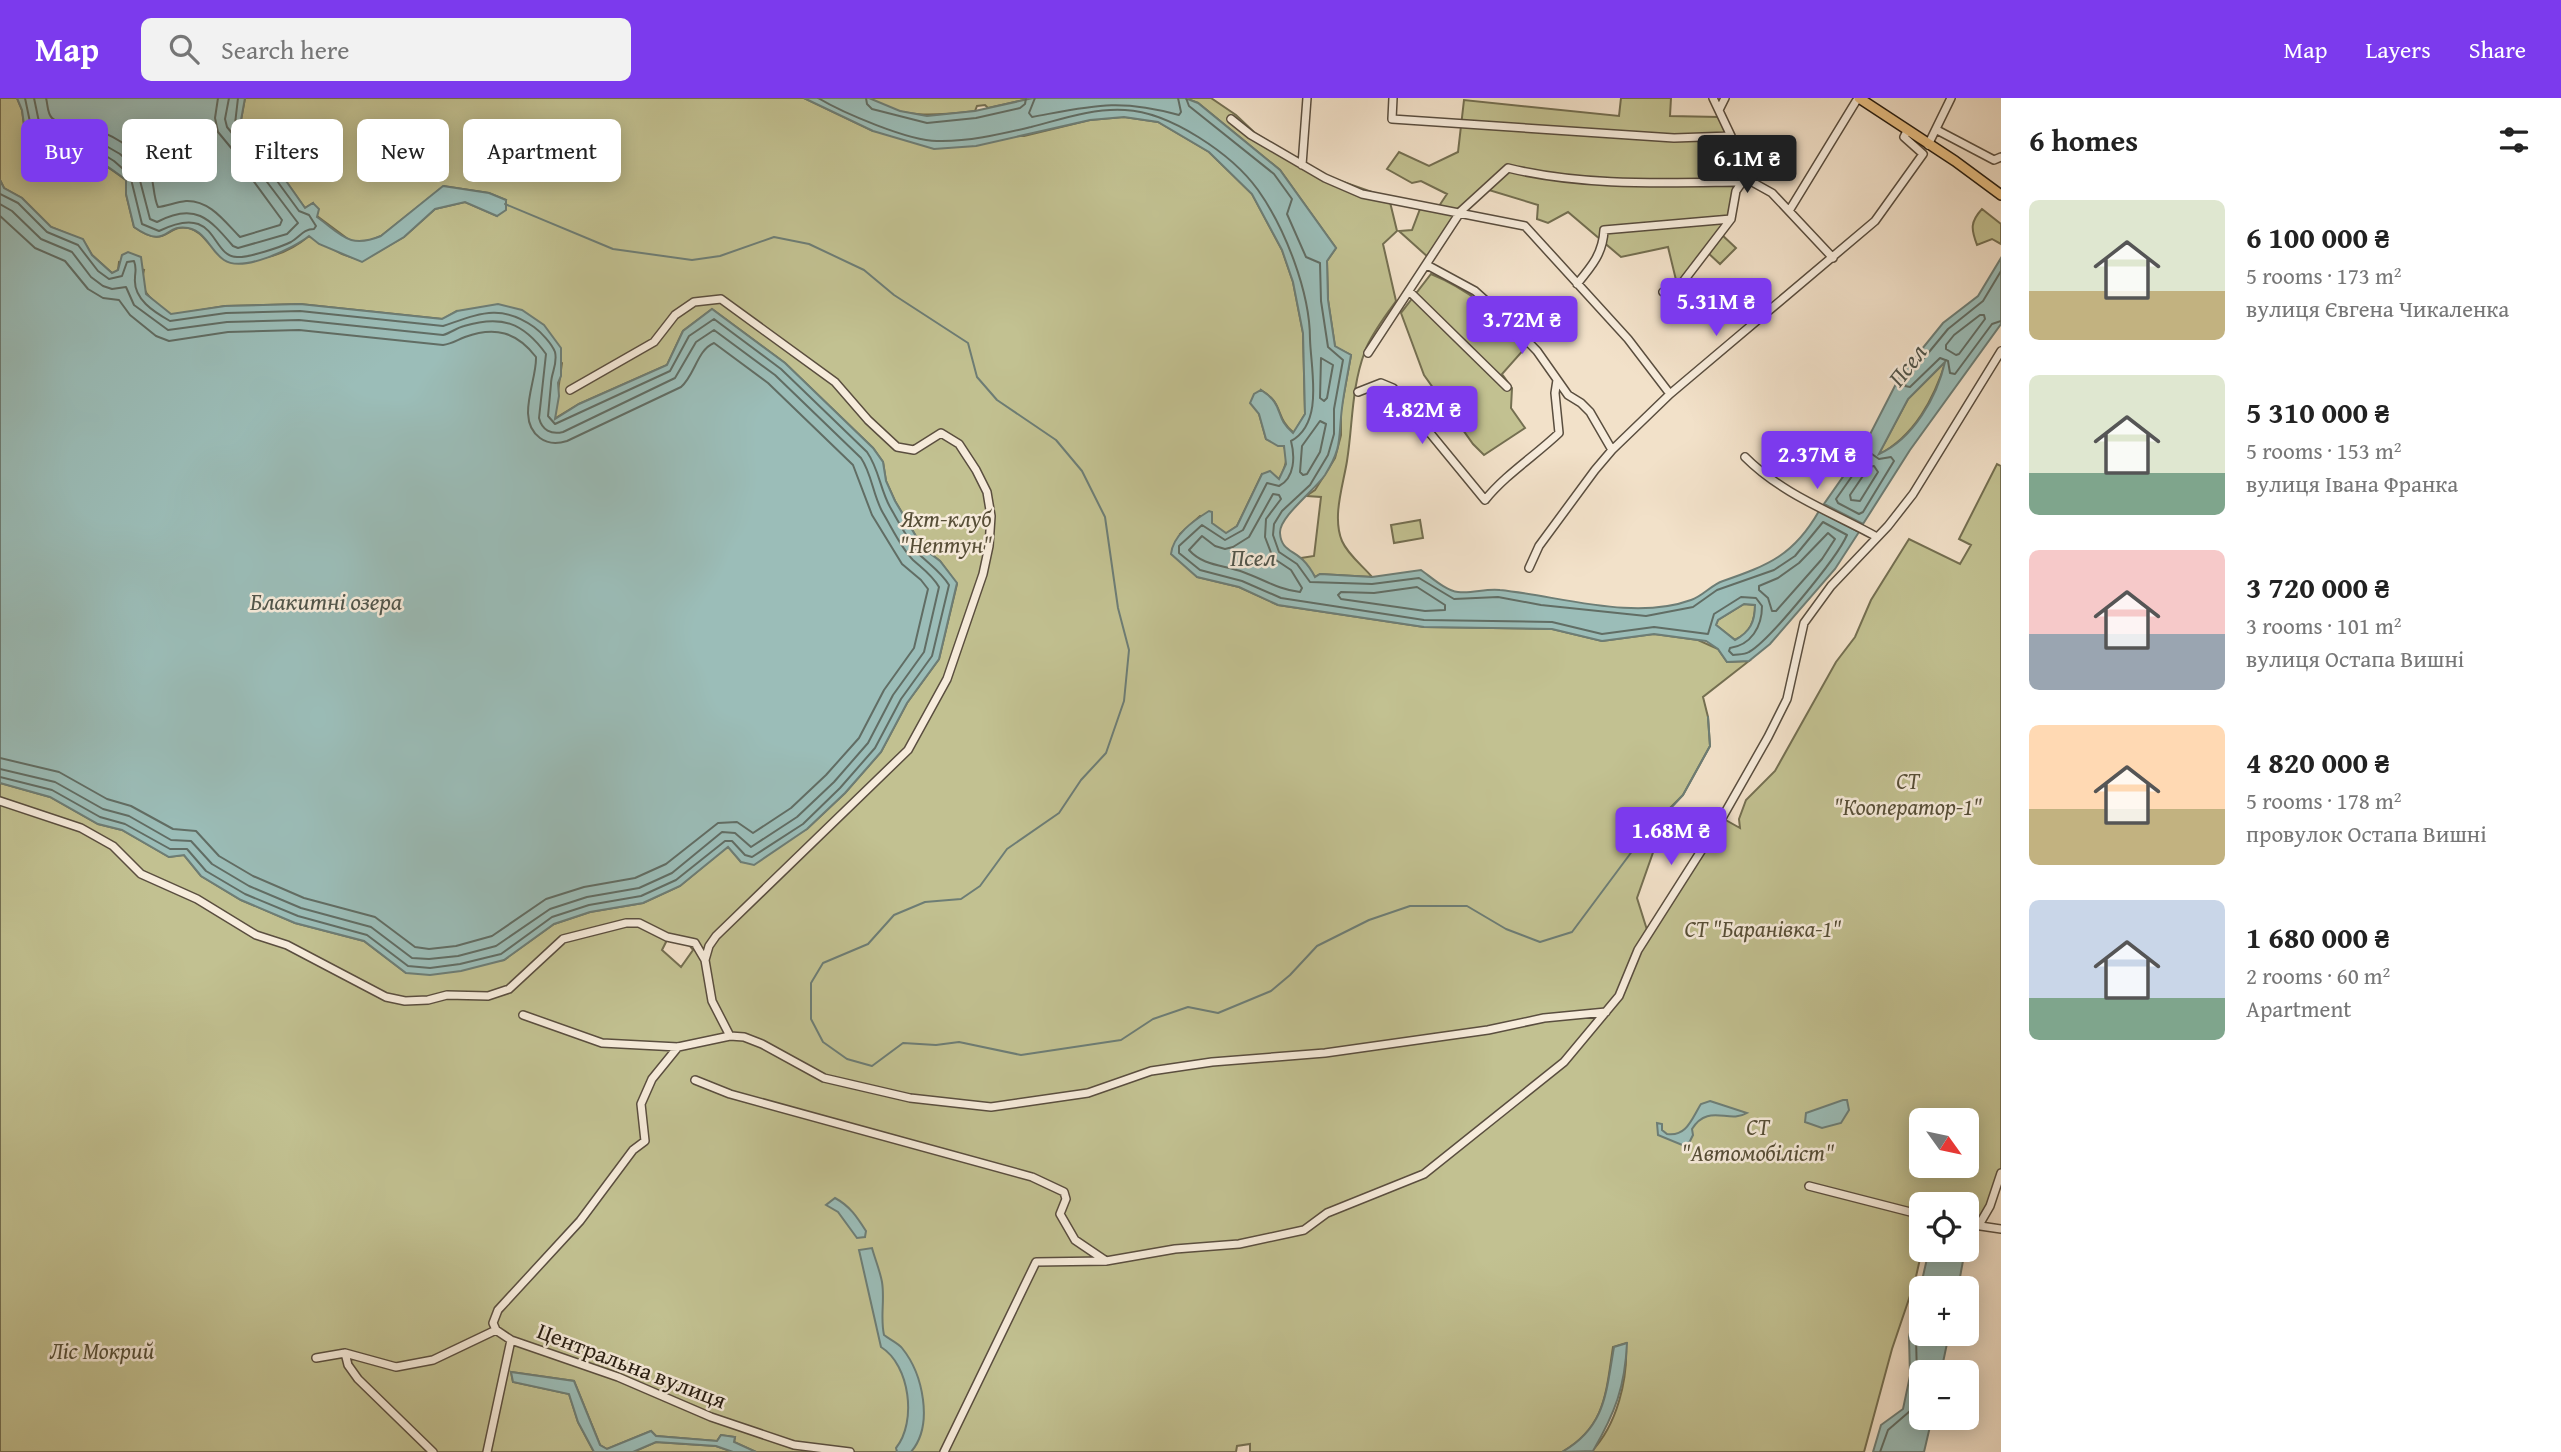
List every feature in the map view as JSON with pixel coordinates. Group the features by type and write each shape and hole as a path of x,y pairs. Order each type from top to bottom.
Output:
{"main road":[{"path":"1858,98 2001,195"}],"street":[{"path":"1302,165 1307,98"},
{"path":"1393,98 1392,119 1674,138 1731,136"},
{"path":"1713,98 1731,136 1737,163 1745,178 1772,193 1832,258"},
{"path":"1718,110 1725,98"},
{"path":"1789,211 1858,98"},
{"path":"1928,145 1951,98"},
{"path":"1231,119 1251,135 1302,165 1362,194 1461,211 1525,226 1628,339 1670,394"},
{"path":"1937,130 1994,160 2001,157"},
{"path":"1529,568 1539,546 1612,450 1670,394 1875,220 1923,154 1904,137 1907,131"},
{"path":"1368,353 1461,211 1508,168 1545,177 1634,183 1735,182 1745,178"},
{"path":"1662,292 1682,283 1731,219 1736,191 1745,178"},
{"path":"1577,284 1593,265 1603,247 1604,230 1731,219"},
{"path":"1427,265 1475,291 1536,351 1568,396 1590,412 1612,450"},
{"path":"1409,291 1507,387"},
{"path":"570,390 654,342 675,315 694,302 721,299 835,382 868,420 897,447 915,450 941,433 959,443 987,492 990,516 989,546 983,573 953,666 917,736 891,767 716,936 709,946 705,960"},
{"path":"944,1452 1036,1262 1106,1261 1175,1249 1239,1244 1304,1230 1327,1213 1424,1174 1564,1062 1619,996 1643,942 1768,737 1787,699 1804,623 1832,586 1913,494 2001,351"},
{"path":"1358,392 1381,383 1393,387 1485,500 1499,483 1559,433 1555,393 1558,380"},
{"path":"1745,457 1762,474 1801,500 1877,537"},
{"path":"0,801 81,828 113,846 141,874 197,899 256,935 287,945 386,997 405,1001 428,1000 447,995 488,996 509,989 563,939 626,923 639,923 667,937 695,943 716,936"},
{"path":"695,943 705,960 712,1001 730,1036"},
{"path":"523,1016 602,1043 678,1047 730,1036 744,1037 824,1078 910,1098 991,1107 1088,1093 1151,1071 1212,1062 1325,1054 1488,1030 1544,1018 1606,1012"},
{"path":"511,1340 496,1331 493,1324 498,1310 554,1250 633,1150 645,1141 646,1124 641,1104 652,1079 678,1047"},
{"path":"695,1080 730,1094 1032,1177 1064,1192 1066,1199 1060,1214 1075,1240 1106,1261"},
{"path":"2001,1173 1990,1206 1979,1225 2001,1229"},
{"path":"1809,1186 1909,1212"},
{"path":"316,1358 345,1353 396,1367 433,1360 496,1331"},
{"name":"Центральна вулиця","path":"487,1452 511,1340 618,1377 711,1416 794,1445 850,1452"},
{"path":"345,1353 348,1365 358,1379 433,1452"}],"green space":[{"path":"0,98 17,98 23,119 21,119 21,182 108,182 108,167 122,177 122,182 126,182 126,194 134,227 145,234 160,237 175,229 189,228 218,251 230,256 254,259 289,249 309,236 342,254 362,261 404,237 435,209 465,202 497,216 506,200 489,193 444,186 381,236 369,241 352,242 317,216 313,203 305,208 286,182 343,182 343,119 241,119 245,98 804,98 873,131 1024,136 1090,120 1124,117 1158,122 1209,152 1252,194 1282,250 1293,282 1303,333 1305,414 1294,433 1284,422 1273,400 1261,390 1259,414 1266,439 1284,446 1286,459 1283,471 1279,479 1262,474 1237,526 1226,534 1212,524 1211,517 1200,516 1180,534 1197,577 1239,587 1278,605 1424,627 1552,629 1602,641 1654,634 1698,640 1718,649 1727,662 1749,661 1703,697 1708,717 1710,746 1683,795 1668,810 1637,898 1648,933 1722,818 1740,828 1739,819 1746,800 1775,771 1836,662 1855,637 1871,600 1909,539 1960,564 1971,545 1959,539 1997,464 2001,466 2001,1173 1979,1225 1979,1192 1909,1192 1909,1262 1919,1262 1916,1276 1909,1276 1909,1299 1892,1349 1864,1452 1591,1452 1608,1429 1619,1401 1625,1372 1626,1343 1613,1347 1605,1393 1596,1420 1577,1442 1562,1452 1250,1452 1250,1444 1237,1446 1236,1452 756,1452 734,1442 735,1437 721,1435 717,1441 656,1436 651,1431 607,1449 600,1445 574,1381 511,1372 513,1382 569,1394 578,1422 594,1452 0,1452 0,783 50,797 98,824 122,830 169,857 184,855 201,876 241,900 295,923 364,941 406,973 504,960 554,924 590,912 643,903 680,886 728,846 741,862 807,829 845,793 881,752 907,703 939,659 957,584 940,561 923,548 895,501 886,481 883,462 873,448 785,363 712,309 683,331 667,365 579,404 554,419 562,363 457,311 443,319 300,304 225,306 171,315 145,291 142,278 144,270 119,262 118,270 113,274 92,255 83,240 51,227 22,198 4,188 0,180","holes":["667,940 689,945 693,950 681,967 662,950"]},
{"path":"869,98 1033,98 988,108 985,105 977,106 975,111 920,114 894,110"},
{"path":"1185,98 1211,98 1236,115 1255,133 1318,173 1389,198 1397,231 1383,244 1396,301 1371,338 1360,365 1338,512 1342,541 1372,577 1320,574 1315,577 1301,558 1314,556 1321,497 1306,496 1315,490 1335,458 1341,435 1341,410 1351,355 1335,347 1328,300 1327,261 1336,248 1280,170 1198,103"},
{"path":"1621,98 1671,98 1670,116 1719,117 1729,143 1716,143 1715,178 1734,187 1730,217 1720,233 1736,248 1720,264 1707,252 1677,284 1668,247 1621,257 1568,212 1548,223 1537,219 1538,205 1489,190 1478,192 1429,258 1399,231 1412,230 1420,209 1437,209 1447,194 1421,181 1412,183 1387,169 1399,152 1429,166 1458,152 1464,100 1619,116"},
{"path":"1982,209 2001,224 2001,244 1992,239 1977,245 1973,226"},
{"path":"1431,274 1484,304 1527,346 1502,374 1512,388 1511,408 1525,428 1484,455 1473,444 1424,375 1401,313"},
{"path":"1946,361 1936,389 1913,427 1903,438 1878,455 1908,399"},
{"path":"1420,520 1423,538 1394,543 1391,525"},
{"path":"1744,604 1755,605 1754,617 1748,630 1735,640 1716,625 1718,620"},
{"path":"656,1442 716,1446 733,1452 633,1452"}],"water":[{"path":"17,98 245,98 241,119 231,119 231,182 287,182 305,208 313,203 319,209 317,217 353,240 370,240 381,236 443,186 489,193 506,200 506,210 497,216 465,202 435,209 404,237 362,262 319,244 309,236 268,257 232,263 219,256 200,233 194,230 174,229 160,237 153,237 134,227 126,194 126,182 217,182 217,119 122,119 122,177 108,167 108,119 23,119"},
{"name":"Псел","path":"804,98 869,98 900,111 927,116 975,111 1033,98 1185,98 1198,103 1280,170 1336,248 1327,261 1328,300 1335,346 1351,355 1335,457 1325,475 1285,519 1280,533 1285,546 1303,560 1315,577 1320,574 1372,577 1421,570 1458,592 1500,590 1596,605 1645,608 1669,606 1691,600 1719,583 1767,563 1800,538 1819,511 1859,532 1835,569 1770,644 1749,661 1727,662 1718,649 1706,641 1654,634 1602,641 1552,629 1424,627 1278,605 1239,587 1197,577 1171,554 1180,535 1209,511 1212,512 1212,523 1226,533 1237,526 1262,474 1270,471 1279,479 1286,464 1284,446 1278,446 1266,439 1259,414 1250,403 1254,394 1261,390 1274,401 1283,421 1293,433 1305,414 1303,333 1293,282 1282,250 1252,194 1209,152 1158,122 1124,117 1090,120 976,146 934,149 873,131","holes":["1744,604 1755,605 1751,626 1735,640 1716,625 1718,620"]},
{"name":"Блакитні озера","path":"0,180 4,188 22,198 51,227 83,239 92,255 112,273 118,270 122,255 128,252 141,257 146,294 171,314 225,306 300,304 442,319 457,311 498,304 522,310 544,325 561,348 561,376 555,419 579,404 667,365 683,331 712,309 785,363 873,448 883,462 886,481 895,501 923,548 940,561 957,583 939,659 907,703 881,752 845,793 807,829 754,865 741,862 728,847 680,886 643,903 590,912 554,924 504,960 461,971 430,975 406,973 364,941 295,923 241,900 201,876 184,855 169,857 122,830 98,824 50,797 0,783"},
{"name":"Псел","path":"2001,258 2001,324 1910,450 1863,524 1824,504 1863,448 1900,376 1943,323 1978,296","holes":["1945,362 1930,403 1913,428 1879,454 1908,399"]},
{"path":"1847,1100 1849,1110 1841,1123 1822,1128 1805,1122 1806,1113"},
{"path":"1710,1101 1747,1113 1740,1116 1705,1117 1692,1129 1693,1135 1687,1147 1658,1135 1657,1123 1662,1124 1662,1130 1667,1134 1679,1133 1688,1125 1701,1104"},
{"path":"835,1198 856,1217 866,1231 865,1237 857,1238 838,1212 826,1205"},
{"path":"872,1248 882,1282 884,1335 900,1346 909,1359 916,1371 923,1400 922,1428 911,1452 897,1452 896,1448 907,1424 907,1394 899,1367 881,1347 859,1250"},
{"path":"1926,1262 1963,1262 1960,1276 1923,1276"},
{"path":"1627,1343 1618,1399 1593,1451 1562,1452 1577,1442 1596,1420 1606,1393 1614,1347"},
{"path":"1909,1346 1946,1346 1944,1360 1910,1360"},
{"path":"511,1372 574,1381 600,1445 607,1449 651,1431 656,1436 717,1441 721,1435 735,1437 734,1442 756,1452 733,1452 716,1446 656,1442 633,1452 594,1452 578,1422 569,1394 513,1382"},
{"path":"1909,1381 1909,1430 1929,1430 1924,1452 1873,1452 1881,1425 1903,1409"}],"waterway":[{"path":"505,204 613,249 692,260 720,256 774,237 809,244 864,270 894,295 968,343 977,377 997,400 1056,440 1082,471 1105,517 1118,608 1129,650 1124,701 1106,753 1081,780 1059,813 1007,849 980,886 961,899 925,902 894,915 868,944 823,963 811,983 811,1019 823,1042 847,1059 872,1066 903,1043 936,1045 959,1042 1021,1055 1121,1040 1153,1019 1188,1007 1218,1013 1271,991 1317,946 1369,920 1410,906 1467,906 1506,929 1540,942 1572,932 1639,842 1683,795 1710,746 1708,717"}],"park label":[{"name":"Яхт-клуб \"Нептун\"","path":"946,531"},
{"name":"СТ \"Кооператор-1\"","path":"1908,793"},
{"name":"СТ \"Баранівка-1\"","path":"1763,928"},
{"name":"СТ \"Автомобіліст\"","path":"1758,1139"},
{"name":"Ліс Мокрий","path":"102,1350"}]}
